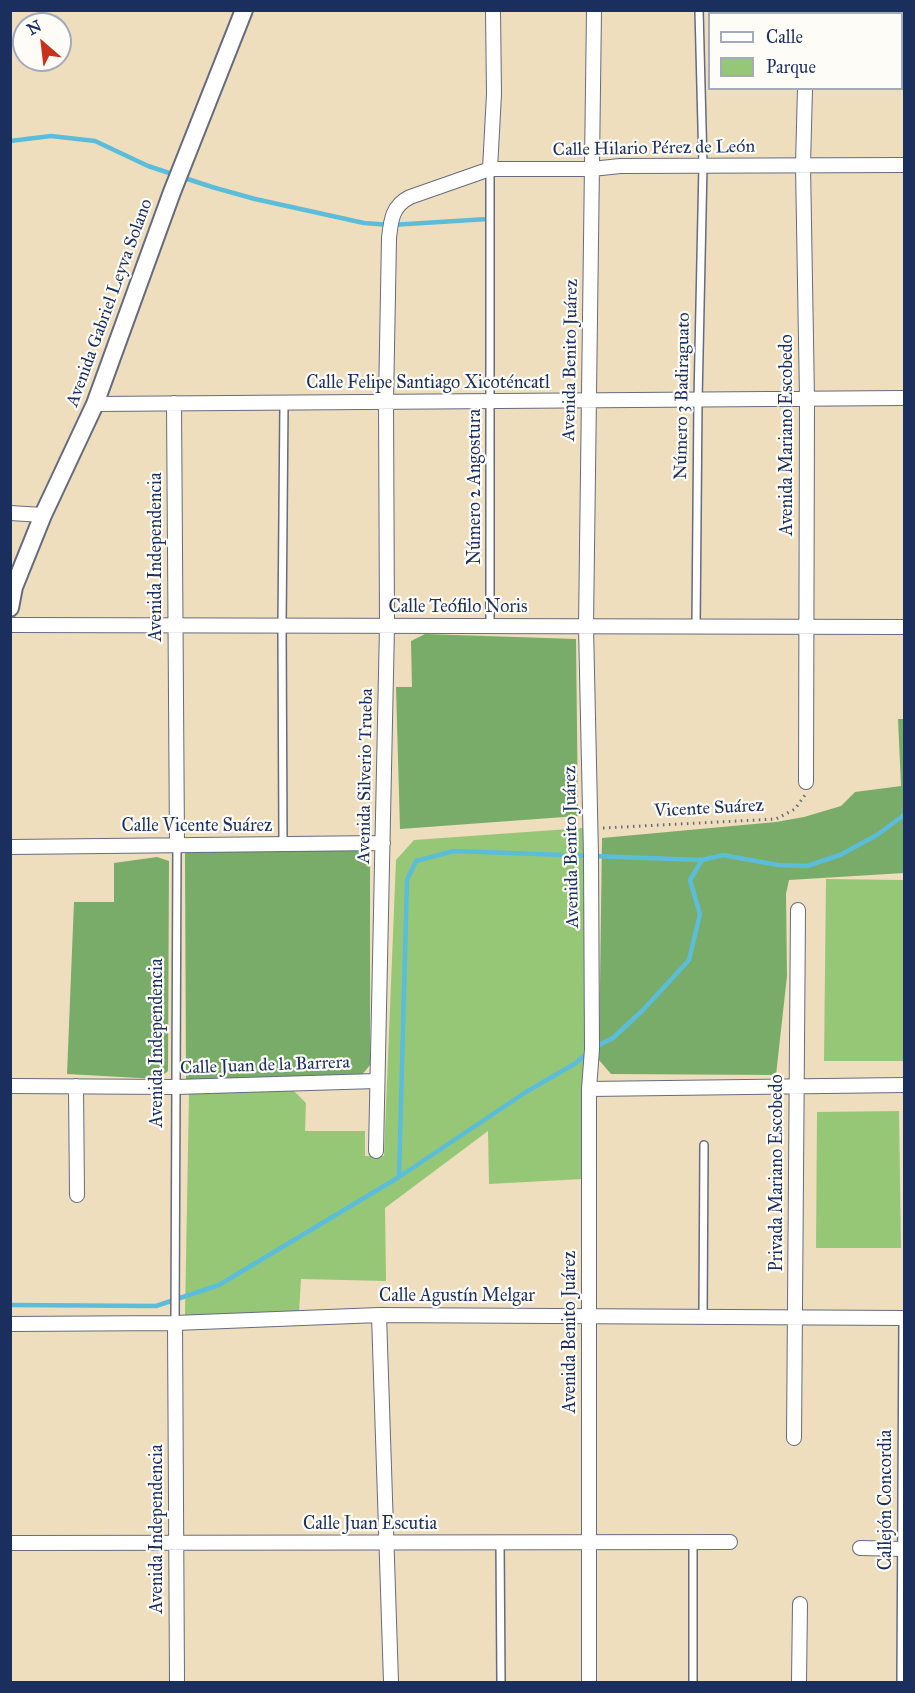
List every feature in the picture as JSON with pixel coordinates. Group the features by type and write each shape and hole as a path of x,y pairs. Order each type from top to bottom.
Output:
{"street":[{"name":"Avenida Gabriel Leyva Solano","path":"10,608 14,587 43,515 95,404 172,192 244,10"},
{"path":"490,169 494,94 493,10"},
{"name":"Avenida Benito Juárez","path":"589,1683 589,1089 592,1049 586,626 587,400 594,10"},
{"name":"Avenida Mariano Escobedo","path":"804,90 807,399 806,782"},
{"name":"Calle Hilario Pérez de León","path":"410,197 490,169 592,169 620,166 703,165 904,165"},
{"name":"Avenida Silverio Trueba","path":"376,1151 387,626 386,402 390,232 397,206 410,197"},
{"name":"Calle Felipe Santiago Xicoténcatl","path":"95,404 904,398"},
{"name":"Avenida Independencia","path":"174,404 177,844"},
{"path":"10,513 43,515"},
{"name":"Calle Teófilo Noris","path":"10,625 904,627"},
{"name":"Calle Vicente Suárez","path":"10,847 383,843"},
{"name":"Privada Mariano Escobedo","path":"794,1438 798,910"},
{"name":"Calle Juan de la Barrera","path":"10,1086 176,1087 377,1081"},
{"path":"589,1089 904,1085"},
{"path":"76,1086 76,1195"},
{"path":"379,1315 391,1683"},
{"name":"Calle Agustín Melgar","path":"10,1324 175,1323 379,1315 904,1318"},
{"name":"Avenida Independencia","path":"175,1323 177,1683"},
{"name":"Calle Juan Escutia","path":"10,1543 730,1542"},
{"path":"860,1548 903,1549"},
{"path":"799,1683 800,1604"}],"lane":[{"name":"Número 3 Badiraguato","path":"696,627 703,165 699,10"},
{"name":"Número 2 Angostura","path":"490,169 490,626"},
{"path":"283,844 284,403"},
{"name":"Avenida Independencia","path":"175,1323 177,844"},
{"path":"703,1316 704,1145"},
{"name":"Callejón Concordia","path":"901,1683 904,1318"},
{"path":"500,1542 501,1683"},
{"path":"693,1542 693,1683"}],"path":[{"name":"Vicente Suárez","path":"590,829 776,819 795,809 805,797 806,782"}],"green space":[{"path":"425,634 576,639 578,816 400,829 396,687 412,687 411,641"},
{"path":"898,719 904,719 904,873 789,880 786,894 787,976 776,1075 611,1074 599,1060 602,838 776,822 804,817 841,806 855,792 901,786"},
{"path":"583,828 587,840 582,1179 489,1184 488,1131 385,1208 386,1281 301,1279 299,1313 185,1315 189,1094 292,1089 306,1103 305,1131 365,1131 365,1156 384,1156 396,860 414,840"},
{"path":"370,849 370,1065 360,1077 186,1080 185,851"},
{"path":"157,857 169,861 168,1071 158,1079 67,1074 74,902 114,902 114,863"},
{"path":"826,879 904,880 904,1061 824,1061"},
{"path":"899,1111 901,1248 816,1248 817,1112"}],"waterway":[{"path":"10,141 51,136 95,141 148,166 212,187 364,223 391,225 488,219"},
{"path":"595,1047 613,1038 643,1010 689,960 700,914 690,880 702,860 723,855 778,865 807,866 840,855 877,835 904,815"},
{"path":"399,1177 407,880 416,861 454,851 702,860"},
{"path":"10,1305 156,1306 219,1285 399,1177 526,1092 576,1063 588,1052"}]}
